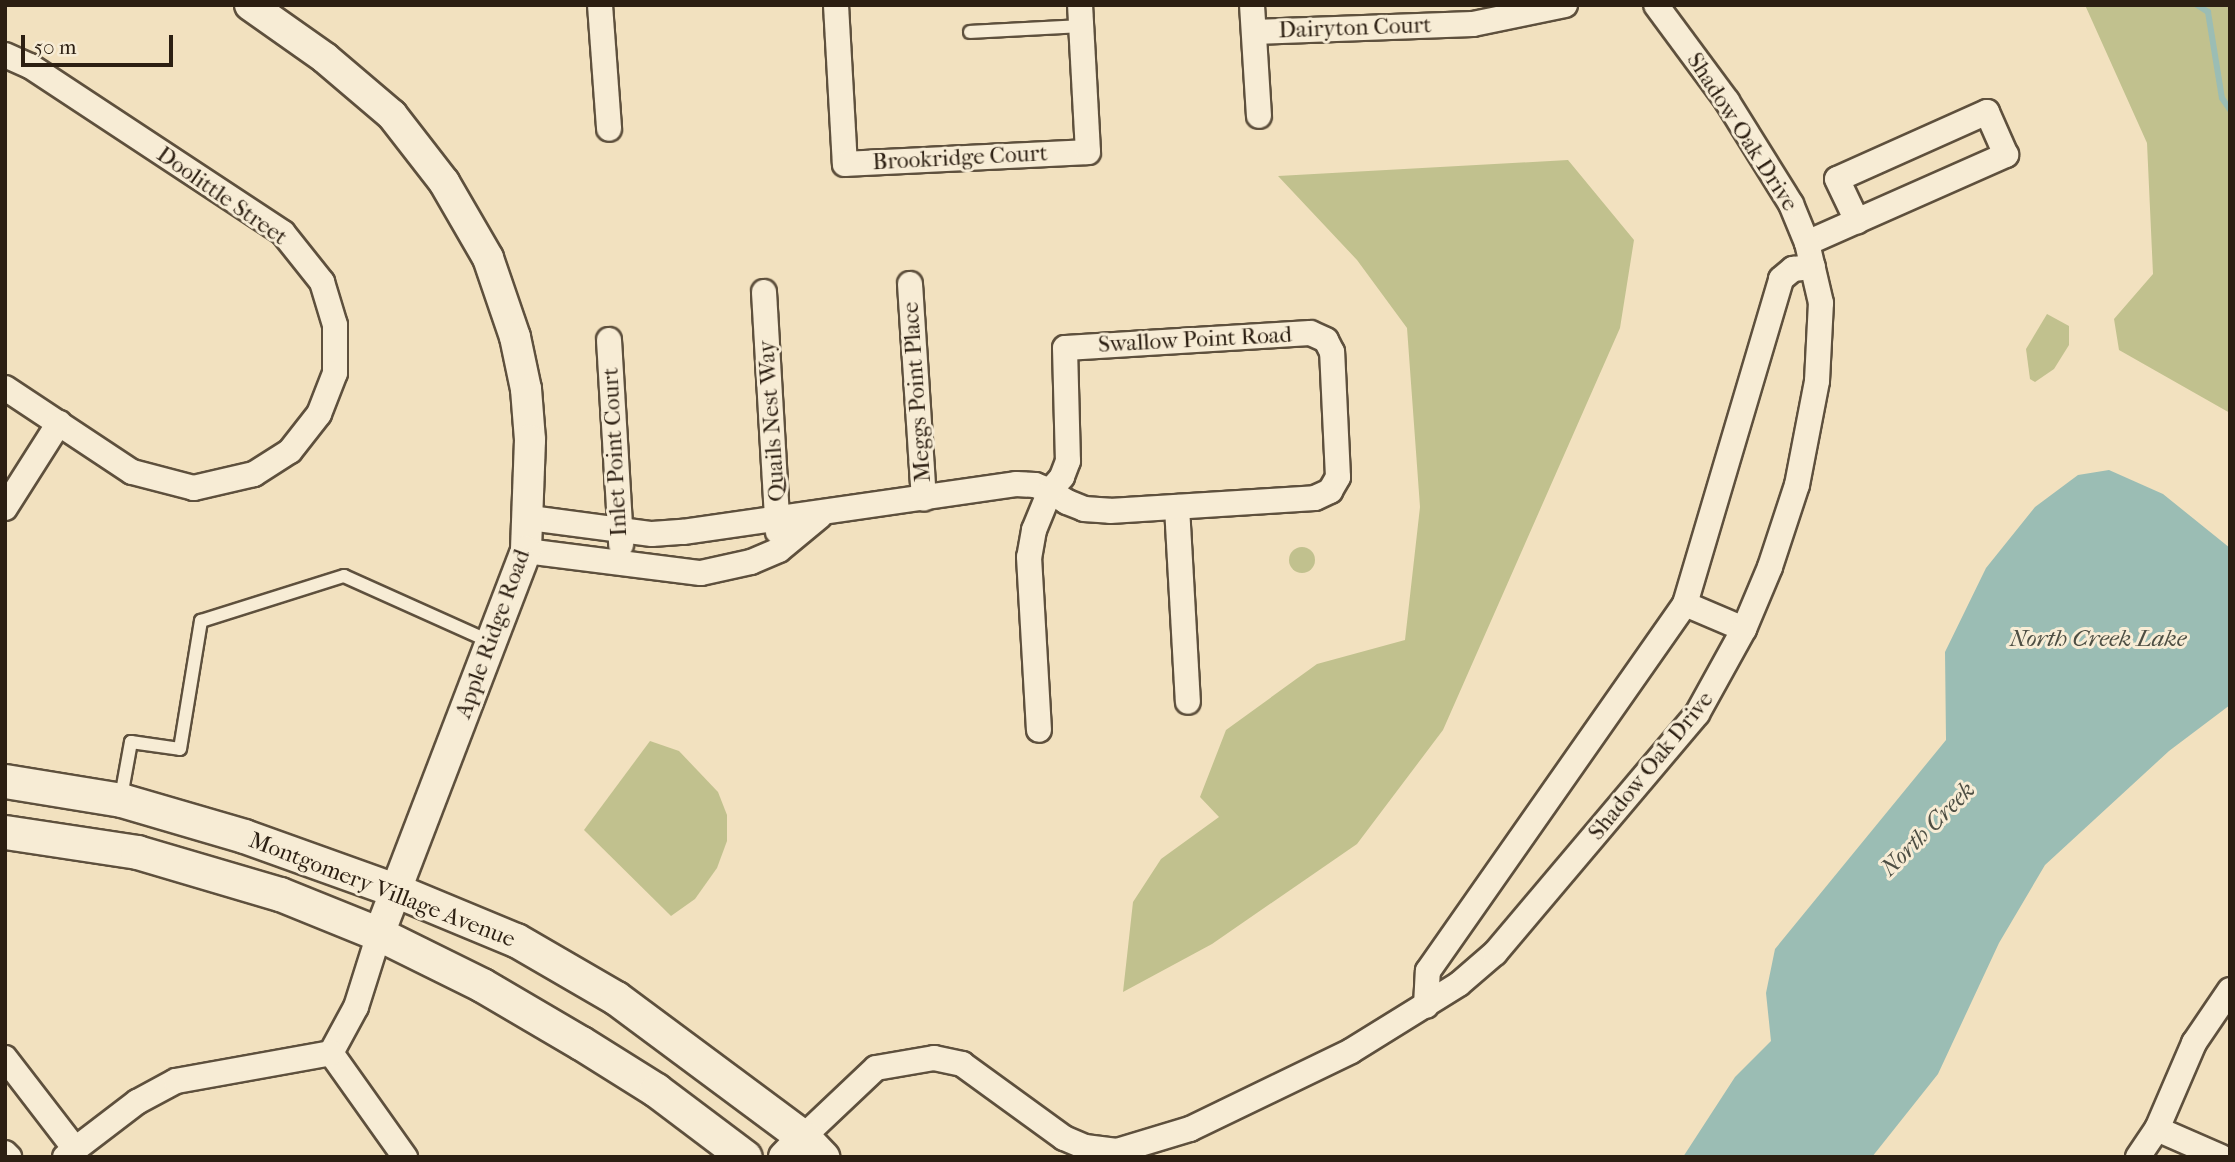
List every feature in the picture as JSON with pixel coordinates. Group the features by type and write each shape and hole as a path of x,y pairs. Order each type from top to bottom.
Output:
{"main road":[{"name":"Montgomery Village Avenue","path":"5,781 121,800 244,836 396,890 516,940 616,999 803,1150"},
{"name":"Montgomery Village Avenue","path":"5,832 137,852 279,894 379,934 482,985 581,1043 656,1090 745,1157"}],"street":[{"name":"Apple Ridge Road","path":"250,5 325,58 392,115 444,182 488,258 515,337 526,389 530,519 526,551 493,643 379,934"},
{"path":"600,5 609,129"},
{"name":"Brookridge Court","path":"836,5 845,164 1088,152 1080,15"},
{"name":"Dairyton Court","path":"1252,5 1254,32 1474,24 1565,5"},
{"name":"Shadow Oak Drive","path":"803,1150 876,1068 934,1058 962,1065 1074,1142 1117,1151 1139,1147 1190,1129 1352,1051 1426,1006 1495,953 1697,714 1744,629 1770,567 1811,423 1821,303 1807,243 1791,204 1665,9"},
{"path":"1254,32 1259,116"},
{"name":"Doolittle Street","path":"5,55 30,66 283,233 322,282 335,325 335,373 319,414 290,451 254,474 194,488 164,483 132,472 5,388"},
{"path":"1807,243 1857,221 2006,155 1987,112 1837,179 1857,221"},
{"path":"1426,1006 1428,971 1685,604 1781,279 1793,270 1813,267"},
{"name":"Meggs Point Place","path":"910,284 924,499"},
{"name":"Quails Nest Way","path":"764,292 779,550"},
{"name":"Swallow Point Road","path":"530,519 621,530 683,533 778,518 820,516 1016,484 1051,491 1084,509 1177,507 1315,498 1329,491 1338,477 1332,352 1326,340 1310,333 1065,348 1068,461 1062,477 1051,491"},
{"name":"Inlet Point Court","path":"609,340 621,530 620,565"},
{"path":"5,508 59,423"},
{"path":"1039,730 1029,557 1034,530 1051,491"},
{"path":"1177,507 1188,702"},
{"path":"526,551 620,565 701,573 779,550 820,516"},
{"path":"1685,604 1744,629"},
{"path":"331,1053 356,1007 379,934"},
{"path":"2138,1157 2157,1129 2194,1043 2230,990"},
{"path":"5,1058 70,1153 137,1102 176,1081 331,1053"},
{"path":"331,1053 405,1157"},
{"path":"2157,1129 2221,1157"},
{"path":"5,1153 9,1157"}],"lane":[{"path":"970,32 1080,15"},
{"path":"121,800 131,742 180,749 201,621 344,576 493,643"}],"green space":[{"path":"2085,5 2230,5 2230,413 2119,350 2114,319 2153,274 2147,143"},
{"path":"1568,160 1634,240 1620,328 1443,730 1357,844 1212,944 1123,992 1133,902 1161,859 1219,817 1200,797 1226,730 1317,664 1405,640 1420,507 1407,328 1357,260 1278,176"},
{"path":"2047,314 2069,326 2069,345 2054,369 2035,382 2030,379 2026,349"},
{"path":"1302,547 1311,551 1315,560 1311,569 1302,573 1293,569 1289,560 1293,551"},
{"path":"650,741 679,751 718,792 727,815 727,841 717,868 695,899 671,916 584,830"}],"water":[{"name":"North Creek Lake","path":"2109,470 2163,494 2230,548 2230,705 2169,751 2045,865 1999,943 1938,1074 1872,1157 1683,1157 1735,1077 1771,1041 1766,993 1775,949 1946,740 1945,652 1986,568 2035,507 2078,475"}],"waterway":[{"name":"North Creek","path":"2197,5 2208,12 2222,98 2230,110"}]}
